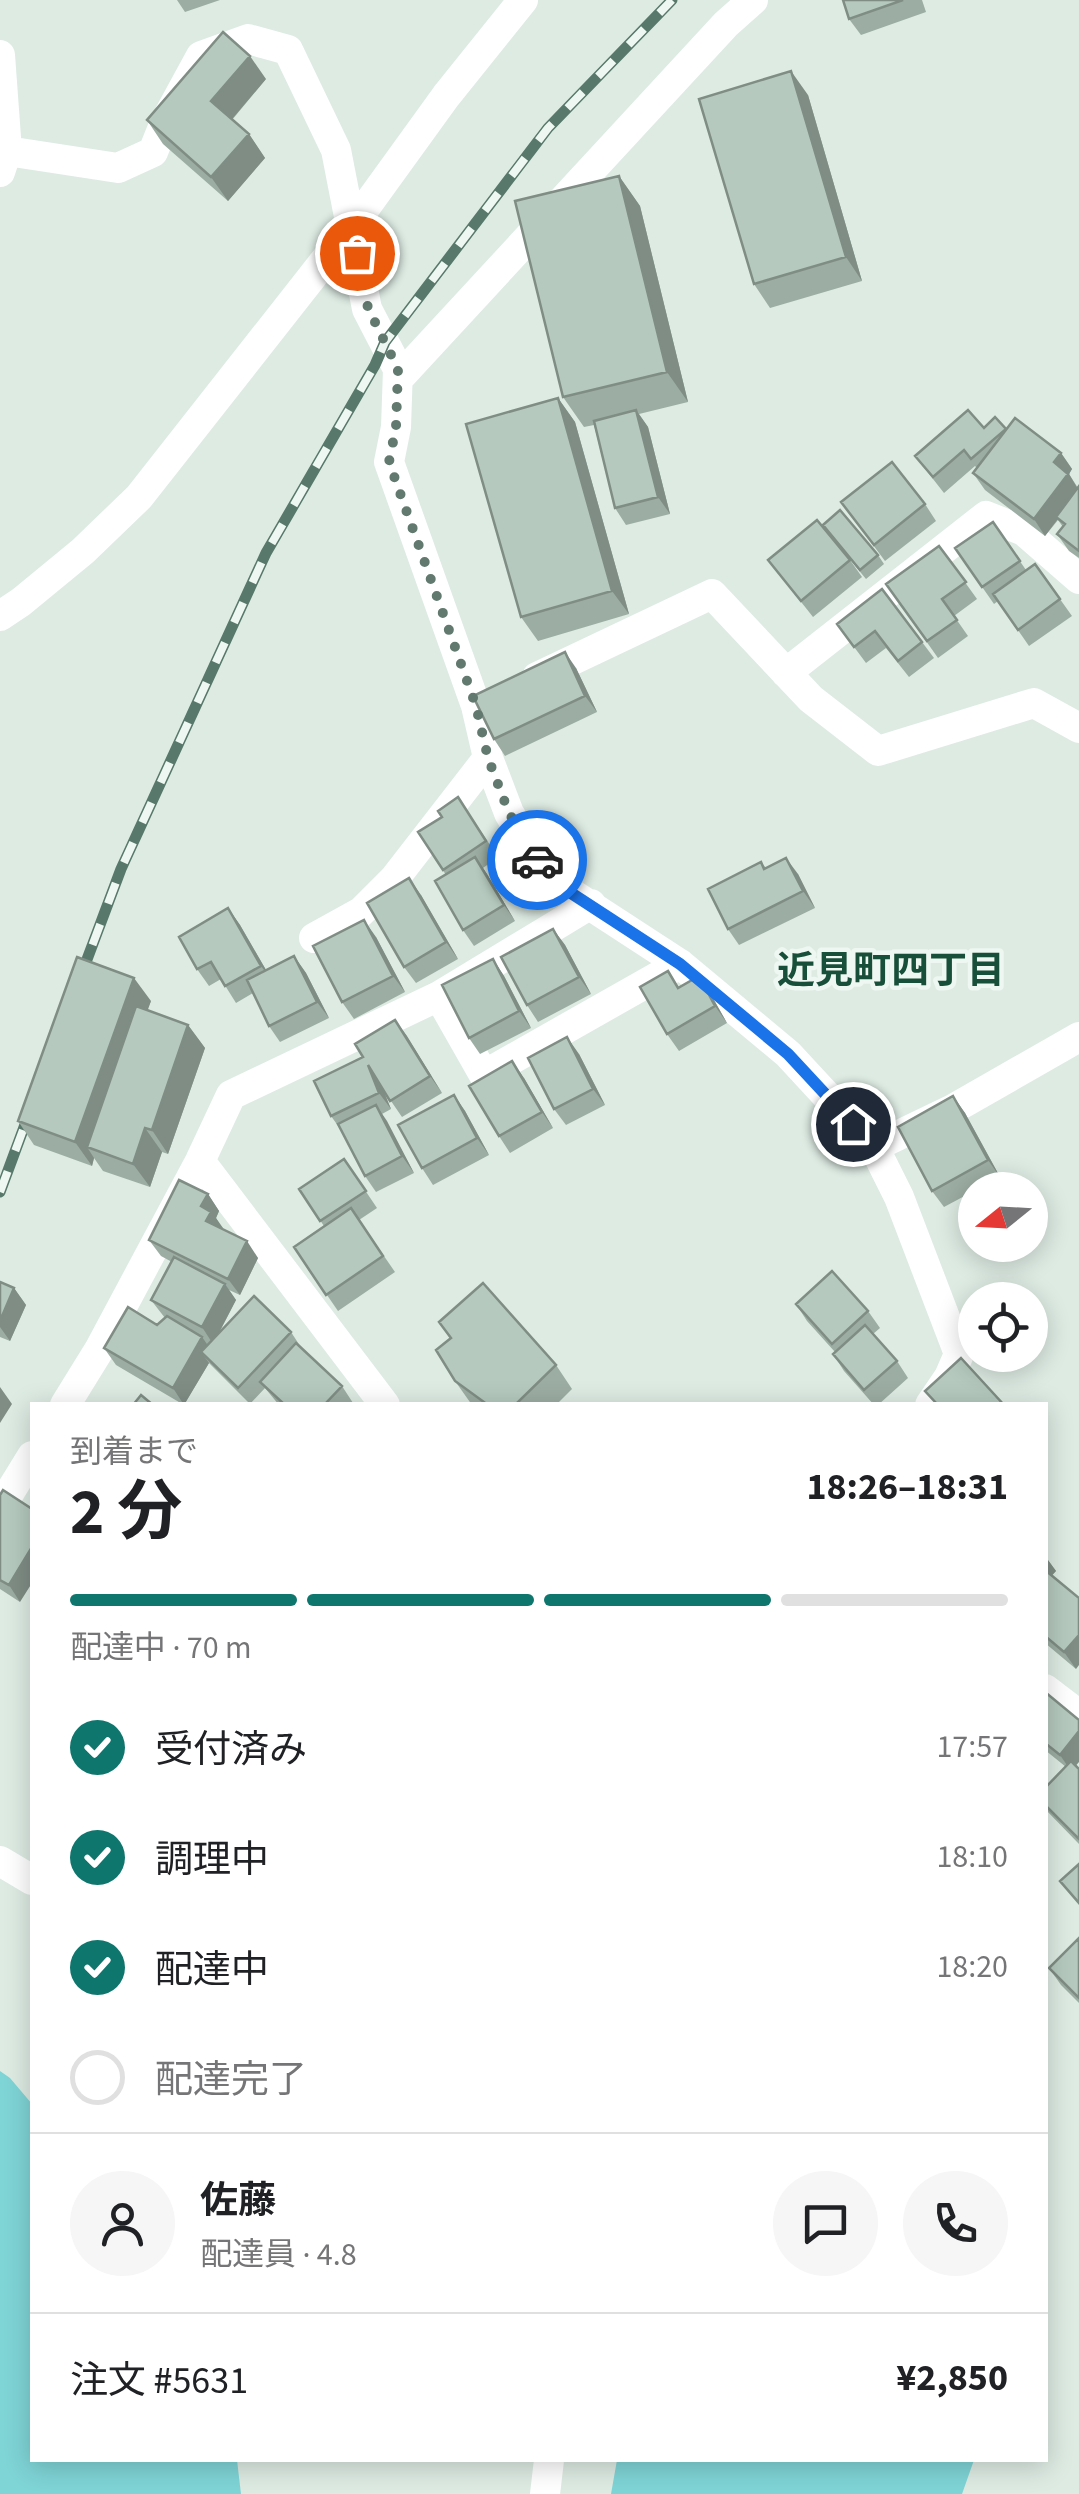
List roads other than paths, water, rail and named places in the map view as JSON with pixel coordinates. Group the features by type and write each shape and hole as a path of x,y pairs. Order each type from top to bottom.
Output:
{"street":[{"path":"0,616 83,551 139,498 524,0"},
{"path":"398,379 752,0"},
{"path":"0,59 4,162 118,168 153,152 201,56 248,39 288,50 336,150 368,308 398,369 396,427 389,462 476,706 488,758 509,813 548,878 680,964 788,1054 874,1147 899,1197 959,1354 932,1402"},
{"path":"786,673 986,516 1024,532 1079,579"},
{"path":"476,706 712,594 811,699 878,751 1034,703 1079,728"},
{"path":"314,938 361,912 395,878 488,758"},
{"path":"67,1402 100,1350 231,1095 438,996 591,904"},
{"path":"438,996 484,1076 680,964"},
{"path":"874,1147 953,1109 1079,1037"},
{"path":"200,1160 383,1402"},
{"path":"0,1508 30,1459"},
{"path":"1048,1691 1079,1715"},
{"path":"0,1861 30,1879"},
{"path":"545,2494 549,2462"}],"water":[{"path":"0,2071 30,2102 30,2462 237,2462 241,2494 0,2494"},
{"path":"617,2462 973,2462 962,2494 611,2494"}],"railway":[{"path":"77,986 121,869 266,553 385,342 548,128 672,0"},
{"path":"0,1192 33,1103"}],"district":[{"name":"近見町四丁目","path":"891,971"}]}
